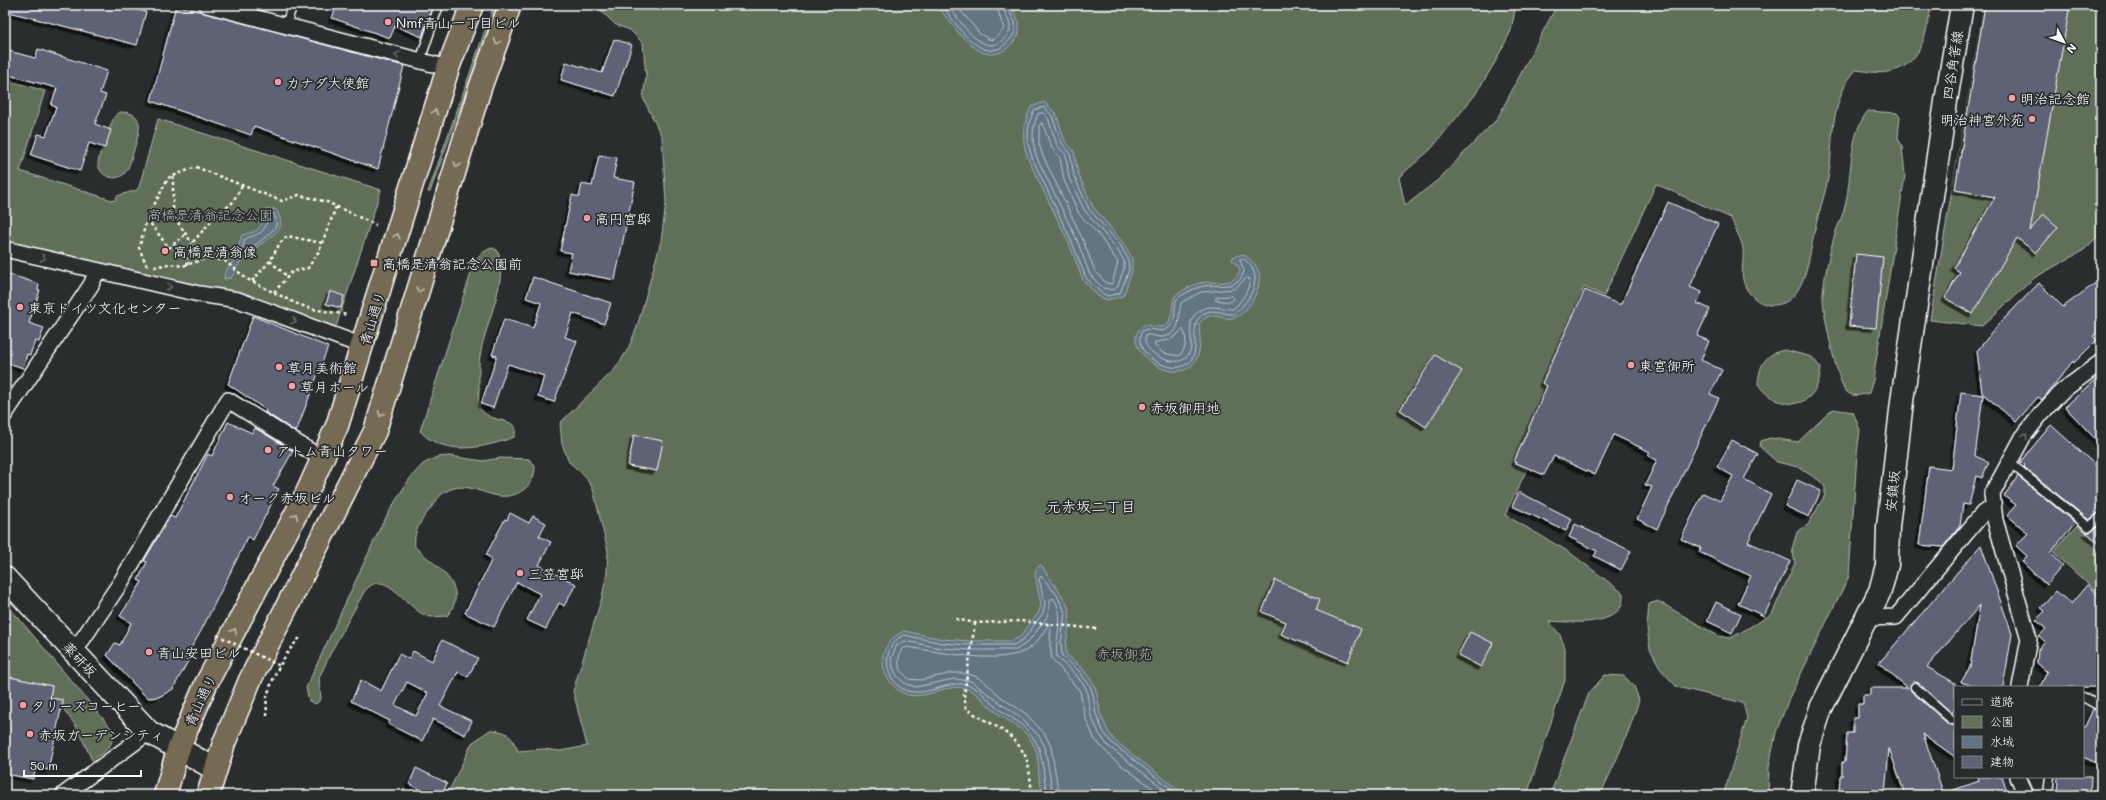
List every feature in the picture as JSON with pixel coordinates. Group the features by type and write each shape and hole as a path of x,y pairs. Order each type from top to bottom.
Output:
{"highway":[{"name":"青山通り","path":"165,795 178,750 206,684 323,459 340,418 448,68 472,5"},
{"path":"208,795 215,769 250,680 375,431 480,88 510,5"}],"main road":[{"name":"四谷角筈線","path":"1936,173 1962,5"},
{"name":"安鎮坂","path":"1802,795 1809,745 1821,708 1880,591 1887,565 1888,527 1902,401 1936,173"},
{"name":"薬研坂","path":"5,578 74,652 154,734 178,750 215,769"}],"street":[{"path":"213,6 448,68"},
{"path":"5,249 199,294 238,300 363,346"},
{"path":"5,414 91,285 97,271"},
{"path":"2020,686 2029,639 1993,508 1992,494 2024,436 2041,414 2061,392 2099,367"},
{"path":"74,652 121,582 228,400 323,459"},
{"path":"1867,618 1896,617 1983,513 1993,508"},
{"path":"62,795 154,734"},
{"path":"2018,778 2026,795"}],"lane":[{"path":"286,26 293,5"},
{"path":"420,60 439,5"},
{"path":"2009,462 2089,527 2101,517"},
{"path":"1915,687 1952,720 1954,720"},
{"path":"2084,698 2101,706"},
{"path":"2048,795 2050,778"},
{"path":"2100,795 2101,785"}],"path":[{"path":"348,315 312,309 252,281 225,261 208,258 183,266 169,264 148,269 139,248 147,219 168,178 196,167 282,201 299,195 327,202 376,225"},
{"path":"173,176 173,215 192,243"},
{"path":"187,265 192,243 215,217 232,203 242,186"},
{"path":"274,292 292,272 308,268 322,243 336,207"},
{"path":"150,213 173,215"},
{"path":"147,219 169,248 186,234"},
{"path":"252,281 270,262 280,243 286,236 322,243"},
{"path":"270,262 288,277"},
{"path":"956,619 975,623 1021,621 1097,629"},
{"path":"975,623 964,695 966,709 1009,735 1016,742 1027,763 1032,795"},
{"path":"217,635 280,666"},
{"path":"267,716 267,698 280,666 292,644 302,636"}],"green space":[{"path":"494,5 497,5 430,192 428,192"},
{"name":"赤坂御用地","path":"601,5 1516,5 1511,31 1494,64 1475,95 1431,149 1399,177 1405,206 1439,179 1497,119 1557,5 1931,5 1927,27 1920,48 1908,64 1898,69 1883,73 1856,70 1845,86 1840,97 1835,116 1828,180 1808,265 1804,278 1791,298 1782,304 1770,305 1759,302 1753,297 1746,288 1744,282 1742,271 1742,244 1731,218 1656,184 1604,296 1584,287 1542,384 1547,386 1513,462 1527,469 1505,515 1569,552 1623,593 1623,601 1617,612 1600,620 1589,622 1549,621 1560,635 1565,648 1565,680 1527,795 442,795 451,787 472,743 490,730 501,731 508,735 518,751 543,749 560,751 587,746 573,691 602,597 607,572 608,551 593,489 584,475 569,462 562,444 560,423 615,369 628,349 637,327 661,241 666,203 662,137 643,98 646,77 643,43 630,30 616,25 601,11"},
{"name":"明治神宮外苑","path":"1983,5 2101,5 2101,233 2084,250 2034,278 1982,326 1930,320"},
{"name":"高橋是清翁記念公園","path":"5,79 45,91 20,171 115,201 117,196 137,190 139,187 158,119 381,190 336,327 282,311 5,242"},
{"path":"1868,111 1897,113 1900,117 1898,137 1902,147 1905,175 1873,380 1869,393 1863,395 1851,395 1842,385 1838,374 1824,312 1823,292 1831,247 1847,198 1854,145 1861,121"},
{"path":"120,112 129,113 135,116 138,120 139,132 127,170 123,175 115,178 104,174 98,163 102,147 114,117"},
{"path":"492,248 497,250 501,273 496,300 480,356 479,404 481,410 486,415 514,425 516,430 514,437 503,441 478,447 452,447 429,439 420,431 471,273 476,261 481,255"},
{"path":"1785,350 1812,357 1821,368 1815,389 1805,400 1798,403 1783,402 1775,399 1768,395 1758,384 1760,371 1768,357"},
{"path":"1833,409 1853,412 1860,430 1849,576 1790,696 1776,732 1769,767 1768,795 1723,795 1747,718 1743,703 1677,687 1662,671 1650,649 1647,628 1649,604 1658,601 1718,636 1731,638 1772,614 1795,563 1792,549 1797,532 1808,525 1825,495 1825,487 1820,481 1798,467 1777,462 1760,447 1761,441 1770,438 1798,442"},
{"path":"449,456 483,461 500,458 529,459 535,465 535,471 528,486 524,490 514,495 492,495 461,487 453,488 440,496 419,525 415,538 415,547 441,569 453,586 455,595 454,605 447,616 431,617 422,614 389,586 381,583 372,585 364,592 331,652 319,678 321,699 316,704 309,701 306,688 381,526 411,477 423,464 437,457"},
{"path":"2077,525 2101,546 2101,596 2053,552"},
{"path":"5,602 111,728 112,739 109,747 92,760 76,726 64,710 63,700 50,698 52,686 5,676"},
{"path":"1605,675 1624,676 1634,686 1639,700 1611,772 1600,795 1550,795 1589,693"}],"water":[{"path":"938,5 1011,5 1019,22 1019,34 1003,51 995,54 988,54 972,46 964,39"},
{"path":"1044,102 1056,114 1065,141 1074,151 1078,174 1093,207 1124,244 1132,258 1132,272 1123,296 1107,300 1098,296 1083,280 1069,243 1029,161 1025,147 1024,127 1031,107"},
{"path":"275,209 279,215 281,224 280,228 243,259 231,278 224,279 225,272 234,260 242,235 257,230 263,221 266,210"},
{"path":"1243,254 1255,265 1259,273 1258,285 1254,298 1246,310 1236,317 1226,318 1213,316 1204,319 1199,324 1199,351 1190,367 1179,371 1166,370 1154,364 1143,355 1137,345 1137,334 1144,325 1159,327 1168,324 1175,296 1184,290 1200,283 1233,280 1240,271 1239,267 1232,260 1233,257"},
{"path":"1040,565 1043,567 1049,578 1065,599 1069,610 1066,654 1082,668 1094,684 1100,713 1108,731 1115,741 1185,795 1045,795 1039,779 1035,747 1030,739 1023,731 991,708 980,697 968,689 957,687 915,696 905,694 895,688 886,675 883,664 884,652 892,639 904,631 942,639 971,641 1012,641 1021,636 1039,612 1041,604 1035,575 1036,569"}],"building":[{"path":"5,5 120,5 146,12 137,45 5,11"},
{"name":"カナダ大使館","path":"176,5 404,66 378,169 254,126 251,135 151,101"},
{"name":"Nmf青山一丁目ビル","path":"337,5 433,5 422,37 395,26 390,38 332,18"},
{"name":"明治記念館","path":"1985,5 2070,5 2030,231 2043,214 2058,227 2036,253 2017,238 1973,314 1945,298 1960,272 1954,268 1995,197 1955,190"},
{"path":"614,39 632,45 615,96 561,80 566,62 602,73"},
{"path":"38,49 107,71 100,93 106,95 95,124 111,130 105,148 89,143 80,171 31,155 38,134 46,136 56,107 51,105 57,88 5,74 5,50 35,58"},
{"name":"高円宮邸","path":"599,155 617,158 613,178 635,182 615,280 568,271 572,253 560,251 572,195 579,197 582,184 592,186"},
{"name":"東宮御所","path":"1668,202 1718,224 1690,287 1702,292 1697,303 1710,309 1697,336 1709,341 1701,360 1722,370 1710,394 1719,398 1657,529 1637,519 1652,487 1645,485 1657,460 1648,456 1650,452 1614,435 1595,475 1554,456 1544,475 1514,462 1547,386 1542,383 1585,290 1621,304"},
{"path":"1856,254 1883,257 1876,328 1849,326"},
{"name":"東京ドイツ文化センター","path":"5,273 39,284 38,290 40,290 29,323 44,328 39,342 35,341 30,355 27,354 23,368 5,362"},
{"path":"533,277 611,303 604,324 573,313 565,337 577,341 554,402 538,397 544,376 508,364 493,408 481,404 497,356 492,355 504,319 533,328 541,303 526,298"},
{"path":"2101,279 2101,330 2093,336 2097,340 2074,363 2073,361 2042,400 2038,397 2016,422 1982,393 1977,351 1998,325 2039,283 2063,307"},
{"path":"330,291 344,296 341,308 326,304"},
{"path":"253,316 328,347 296,432 265,412 266,410 228,384"},
{"path":"1435,355 1462,371 1426,427 1400,410"},
{"path":"2101,374 2101,445 2065,407"},
{"path":"1961,392 1983,395 1975,456 1989,462 1982,478 1976,476 1969,505 1963,504 1960,526 1943,547 1919,545 1929,466 1952,469"},
{"path":"228,422 252,433 255,428 293,451 273,486 279,489 253,540 248,537 201,631 186,657 189,659 173,689 159,697 149,698 144,695 107,655 115,643 120,645 131,623 120,616 142,582 138,580 147,562 144,561 170,516 175,518 208,454 212,456"},
{"path":"2051,425 2101,470 2101,512 2089,520 2024,467 2025,465 2020,462"},
{"path":"634,435 663,441 657,471 628,466"},
{"path":"1732,440 1758,454 1744,479 1771,494 1748,542 1790,561 1764,616 1738,604 1751,576 1699,552 1701,548 1681,539 1703,493 1720,501 1733,476 1717,467"},
{"path":"2018,476 2075,523 2050,553 2063,565 2046,585 2022,562 2027,556 2016,546 2028,533 2007,515 2016,505 2004,496"},
{"path":"1797,480 1821,491 1809,517 1785,506"},
{"path":"1519,492 1572,519 1566,531 1512,506"},
{"name":"三笠宮邸","path":"510,513 529,523 533,516 546,523 539,536 551,542 539,565 576,584 564,606 559,603 546,629 527,620 540,594 517,582 494,627 465,613 492,559 486,555 505,519 507,520"},
{"path":"1575,524 1631,551 1621,570 1594,556 1597,551 1569,537"},
{"path":"2101,524 2101,545 2086,532 2091,532"},
{"path":"1981,545 2012,634 2003,686 1973,686 1961,682 1970,667 1980,605 1927,667 1955,683 1954,710 1952,713 1918,683 1913,682 1910,686 1911,691 1948,724 1954,726 1954,756 1923,734 1944,795 1905,795 1889,748 1885,795 1839,795 1840,776 1842,776 1842,762 1845,762 1847,733 1853,733 1853,718 1858,718 1858,704 1863,704 1863,695 1870,695 1870,688 1908,688 1879,663"},
{"path":"1275,580 1320,599 1316,610 1361,629 1348,662 1281,634 1286,622 1262,612"},
{"path":"2087,585 2101,598 2101,683 2097,687 2040,686 2047,672 2037,663 2038,650 2045,642 2039,636 2046,629 2036,620 2045,611 2041,608 2056,591 2071,604"},
{"path":"1716,602 1741,614 1732,633 1707,621"},
{"path":"1470,632 1493,643 1481,667 1458,655"},
{"path":"442,640 478,658 468,677 458,672 440,706 472,721 465,735 433,719 422,741 388,724 390,721 351,701 361,680 381,691 399,654 409,659 413,651 432,661","holes":["407,682 428,693 416,716 395,705"]},
{"name":"赤坂ガーデンシティ","path":"5,676 52,686 50,698 63,700 48,770 36,767 33,779 5,774"},
{"path":"2093,709 2101,712 2101,765 2084,757 2084,729"},
{"path":"416,768 447,783 442,795 430,795 409,784"},
{"path":"2091,777 2090,795 2057,795 2058,778"},
{"path":"1978,778 2002,778 2008,795 1945,795 1945,793 1979,781"}],"place":[{"name":"Nmf青山一丁目ビル","path":"388,22"},
{"name":"カナダ大使館","path":"278,82"},
{"name":"明治記念館","path":"2012,98"},
{"name":"明治神宮外苑","path":"2032,119"},
{"name":"高円宮邸","path":"587,218"},
{"name":"高橋是清翁像","path":"165,251"},
{"name":"高橋是清翁記念公園前","path":"374,263"},
{"name":"東京ドイツ文化センター","path":"20,307"},
{"name":"東宮御所","path":"1631,365"},
{"name":"草月美術館","path":"279,367"},
{"name":"草月ホール","path":"292,386"},
{"name":"赤坂御用地","path":"1142,407"},
{"name":"アトム青山タワー","path":"268,450"},
{"name":"オーク赤坂ビル","path":"230,497"},
{"name":"三笠宮邸","path":"520,573"},
{"name":"青山安田ビル","path":"149,652"},
{"name":"タリーズコーヒー","path":"23,705"},
{"name":"赤坂ガーデンシティ","path":"30,734"}],"district":[{"name":"元赤坂二丁目","path":"1091,506"}],"park label":[{"name":"赤坂御苑","path":"1124,653"}]}
